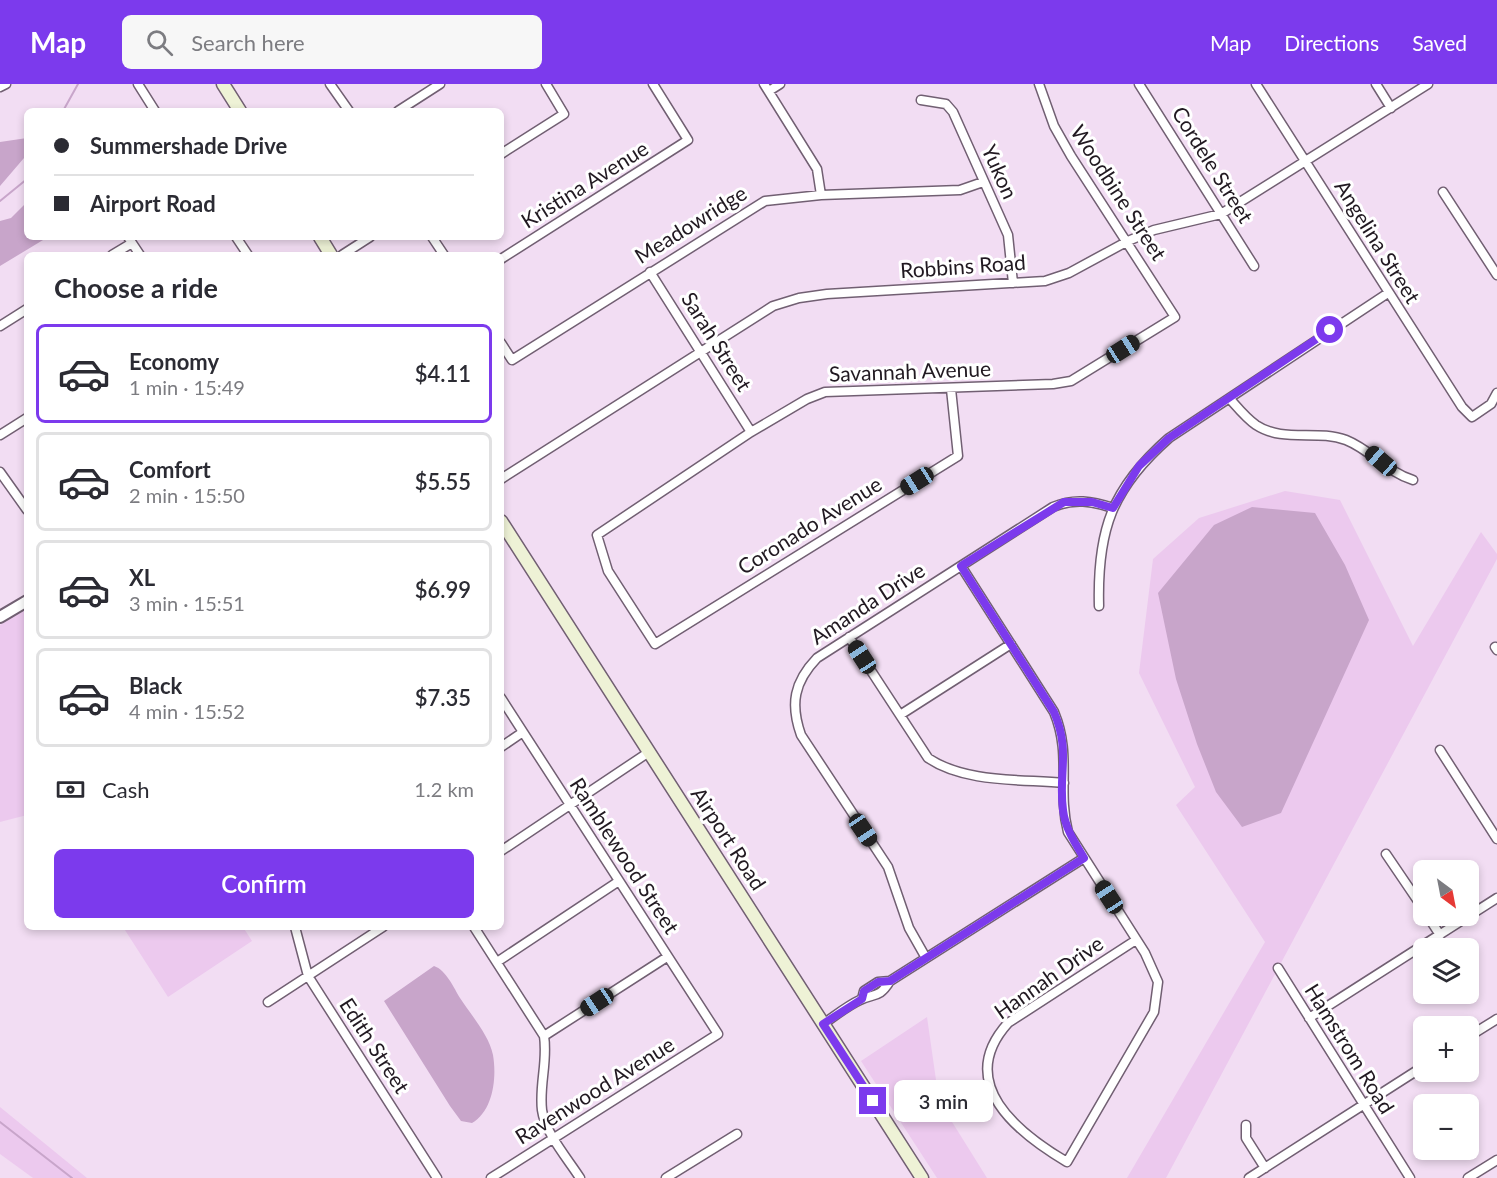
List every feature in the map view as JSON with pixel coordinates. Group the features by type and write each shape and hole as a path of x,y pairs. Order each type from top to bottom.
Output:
{"main road":[{"path":"223,84 238,108"},
{"name":"Airport Road","path":"504,526 922,1178"}],"street":[{"path":"0,87 6,84"},
{"path":"138,84 153,108"},
{"path":"330,84 347,108"},
{"path":"403,108 440,84"},
{"path":"504,152 564,114 546,84"},
{"name":"Kristina Avenue","path":"504,257 688,140 653,84"},
{"path":"780,84 767,87 817,170 821,195"},
{"name":"Woodbine Street","path":"1039,84 1054,126 1071,156 1175,317"},
{"name":"Cordele Street","path":"1139,84 1254,266"},
{"name":"Angelina Street","path":"1256,84 1462,407 1472,417 1491,404 1497,393"},
{"path":"1376,84 1391,108"},
{"name":"Robbins Road","path":"504,477 773,306 799,298 1045,281 1069,273 1128,241 1154,230 1221,214 1428,84"},
{"name":"Yukon","path":"921,100 946,104 953,112 1008,235 1012,284"},
{"name":"Meadowridge","path":"504,348 512,360 765,201 821,195 960,190 983,182"},
{"path":"1443,192 1497,275"},
{"path":"116,252 130,240"},
{"path":"347,252 365,240"},
{"name":"Sarah Street","path":"650,272 751,432"},
{"path":"1099,606 1099,560 1113,508 1126,485 1150,454 1169,438 1388,292"},
{"path":"0,326 24,311"},
{"name":"Savannah Avenue","path":"597,535 751,432 807,399 825,392 951,389 1071,381 1175,317"},
{"name":"Coronado Avenue","path":"597,535 608,571 655,644 958,456 951,389"},
{"path":"1230,399 1257,426 1285,435 1323,435 1343,438 1365,448 1396,475 1413,480"},
{"path":"0,435 24,420"},
{"path":"0,472 24,506"},
{"name":"Amanda Drive","path":"926,958 909,928 888,867 801,735 795,718 797,685 805,671 817,658 1064,502 1092,502 1113,508"},
{"path":"961,566 1054,712 1062,732 1063,810 1068,832 1136,940"},
{"path":"0,617 24,603"},
{"path":"849,637 928,758 941,767 958,773 1064,783"},
{"path":"900,716 1011,644"},
{"name":"Ramblewood Street","path":"504,703 718,1034"},
{"path":"504,745 523,732"},
{"path":"1440,750 1497,839"},
{"path":"504,849 572,806 649,752"},
{"path":"1386,854 1413,894"},
{"path":"823,1024 862,999 864,991 878,982 890,981 1084,858"},
{"path":"497,962 619,881"},
{"path":"1309,1018 1497,898"},
{"path":"1434,926 1440,935"},
{"name":"Edith Street","path":"296,930 308,976 437,1178"},
{"path":"268,1002 378,930"},
{"path":"476,930 544,1036 547,1051 542,1109 555,1138 580,1178"},
{"name":"Hannah Drive","path":"1136,940 1153,966 1158,982 1154,1012 1067,1162 1028,1137 1010,1120 990,1087 990,1056 998,1036 1008,1023 1136,940"},
{"path":"544,1036 667,957"},
{"name":"Hamstrom Road","path":"1278,968 1410,1178"},
{"path":"1479,1030 1497,1018"},
{"name":"Ravenwood Avenue","path":"491,1178 718,1034"},
{"path":"1249,1178 1413,1073"},
{"path":"1246,1125 1246,1138 1265,1168"},
{"path":"666,1178 737,1134"},
{"path":"1468,1178 1497,1160"}],"shaded area":[{"path":"24,138 24,158 0,186 0,142"},
{"path":"24,205 24,240 43,240 0,266 0,221 11,218"},
{"path":"1285,491 1340,500 1413,646 1481,532 1497,554 1497,559 1166,1178 1127,1178 1265,942 1176,805 1195,787 1139,673 1153,559 1199,518"},
{"path":"1252,507 1315,513 1345,565 1369,620 1281,813 1242,827 1216,792 1197,744 1176,679 1158,593 1214,525"},
{"path":"24,611 24,816 0,822 0,625"},
{"path":"125,930 245,930 252,941 168,997"},
{"path":"434,966 442,971 449,980 484,1033 493,1055 492,1093 485,1111 472,1123 461,1121 450,1106 384,1001"},
{"path":"927,1017 939,1101 987,1178 937,1178 861,1061"},
{"path":"0,1107 87,1178 33,1178 0,1154"}],"waterway":[{"path":"65,108 78,84"},
{"path":"0,201 24,181"},
{"path":"0,1122 72,1178"}],"route":[{"path":"873,1101 823,1024 862,999 864,991 878,982 890,981 1084,858 1068,832 1063,810 1065,755 1062,732 1054,712 961,566 1064,502 1092,502 1113,508 1139,466 1169,438 1330,330"}]}
